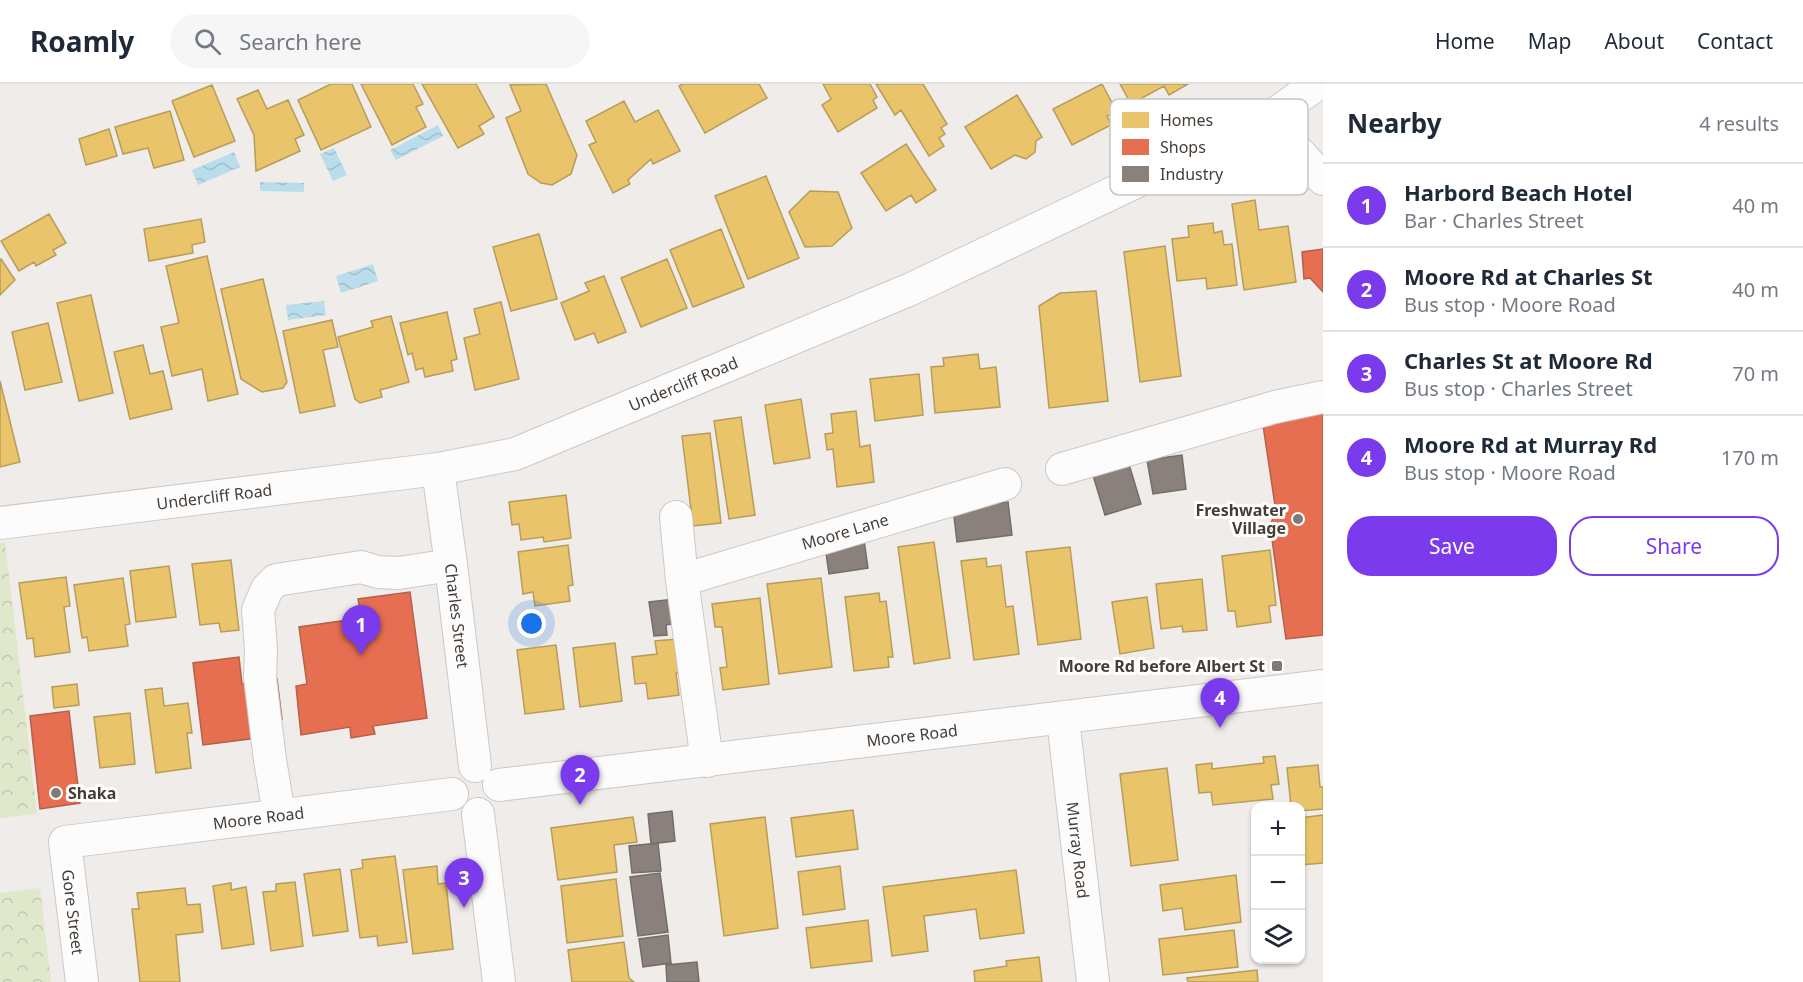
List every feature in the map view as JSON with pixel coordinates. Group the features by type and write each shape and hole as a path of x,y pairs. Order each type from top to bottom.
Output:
{"street":[{"name":"Undercliff Road","path":"1296,99 1317,84"},
{"path":"1308,163 1323,179"},
{"name":"Undercliff Road","path":"0,523 438,469 515,454 902,292 1110,194"},
{"path":"1062,469 1275,407 1323,397"},
{"name":"Charles Street","path":"438,469 475,766"},
{"name":"Moore Lane","path":"682,580 1005,484"},
{"path":"676,517 682,580 707,761"},
{"path":"279,814 260,678 261,650 258,610 267,589 276,580 361,567 378,572 399,573 451,565"},
{"name":"Moore Road","path":"499,785 1323,686"},
{"name":"Murray Road","path":"1063,719 1094,982"},
{"path":"475,766 488,769 499,785 497,801 492,807 478,814 458,807 452,794 452,786 459,772 475,766"},
{"name":"Moore Road","path":"65,842 452,794"},
{"path":"478,814 499,982"},
{"name":"Gore Street","path":"65,842 82,982"}],"green space":[{"path":"5,542 37,814 0,818 0,544"},
{"path":"40,888 51,982 0,982 0,893"}],"water":[{"path":"438,125 443,136 396,160 390,150"},
{"path":"334,148 347,175 333,181 320,154"},
{"path":"234,152 240,167 198,185 192,170"},
{"path":"260,182 304,183 304,192 260,191"},
{"path":"373,264 378,281 341,293 336,276"},
{"path":"324,301 326,315 288,320 286,305"}],"building: Homes":[{"path":"331,84 352,84 371,127 321,150 298,100"},
{"path":"361,84 413,84 423,104 416,107 426,127 392,145"},
{"path":"422,84 476,84 494,117 479,126 484,134 458,148"},
{"path":"546,84 577,155 571,174 552,185 541,183 528,174 506,118 521,111 510,85"},
{"path":"683,84 759,84 767,98 705,133 679,86"},
{"path":"823,84 870,84 877,97 873,100 877,108 838,132 822,105 831,99"},
{"path":"876,84 923,84 947,124 941,128 945,134 939,138 944,146 929,156 901,110 895,115"},
{"path":"1102,84 1110,99 1110,115 1107,116 1110,126 1072,145 1053,109"},
{"path":"1120,84 1188,84 1169,95 1164,86 1140,99 1128,99"},
{"path":"212,85 235,141 194,157 172,101"},
{"path":"258,90 267,109 288,100 304,135 295,139 300,151 256,171 254,135 237,99"},
{"path":"1017,95 1042,137 1036,141 1035,152 1026,159 1015,155 991,169 965,127"},
{"path":"624,101 635,122 658,110 680,151 653,164 651,159 628,180 630,184 613,193 589,145 596,142 586,121"},
{"path":"170,111 184,160 154,168 148,148 123,154 115,127"},
{"path":"109,129 117,156 86,165 79,139"},
{"path":"906,144 936,190 916,203 911,195 886,211 861,173"},
{"path":"766,176 799,258 748,279 715,196"},
{"path":"810,191 838,192 852,228 832,246 805,247 789,212"},
{"path":"1255,200 1259,230 1288,226 1296,282 1244,290 1232,204"},
{"path":"49,214 66,243 53,250 56,255 36,266 34,262 19,271 1,241"},
{"path":"201,219 205,242 192,245 193,253 149,261 144,229"},
{"path":"1213,223 1214,233 1222,231 1224,245 1232,244 1237,285 1207,289 1206,278 1177,281 1172,239 1189,237 1188,226"},
{"path":"721,229 744,287 693,307 670,250"},
{"path":"539,234 557,299 511,311 493,247"},
{"path":"1165,246 1181,376 1140,382 1124,252"},
{"path":"207,256 238,394 208,401 202,369 172,376 161,327 179,323 166,266"},
{"path":"667,259 687,308 641,327 621,278"},
{"path":"0,260 15,280 0,295"},
{"path":"604,276 626,332 598,343 594,333 575,340 561,303 589,291 585,283"},
{"path":"263,279 287,382 283,388 262,392 241,379 221,289"},
{"path":"1096,291 1108,401 1049,408 1039,306 1060,293"},
{"path":"91,295 113,393 79,401 57,303"},
{"path":"501,302 519,379 475,390 464,338 480,334 474,309"},
{"path":"447,312 457,359 451,361 453,371 425,377 423,368 416,370 412,353 408,355 400,323"},
{"path":"391,316 409,382 380,390 382,397 360,403 355,399 338,337 373,327 371,321"},
{"path":"332,320 338,347 323,350 335,406 300,413 283,331"},
{"path":"48,323 62,382 25,390 12,332"},
{"path":"143,345 150,374 163,371 172,409 130,419 114,352"},
{"path":"978,354 980,369 996,367 1000,407 935,413 931,367 944,366 943,358"},
{"path":"919,374 923,415 875,421 870,379"},
{"path":"0,381 20,462 0,467"},
{"path":"801,399 810,458 774,464 765,405"},
{"path":"856,411 860,447 870,445 874,482 837,487 833,449 827,450 825,434 833,433 831,414"},
{"path":"741,417 755,515 729,519 714,421"},
{"path":"710,433 721,523 693,526 682,436"},
{"path":"566,495 571,538 544,542 543,537 521,540 519,524 512,525 509,502"},
{"path":"934,542 950,658 914,664 898,547"},
{"path":"568,545 573,585 568,586 570,601 535,606 533,592 523,594 518,552"},
{"path":"1070,547 1081,639 1038,645 1026,552"},
{"path":"1270,550 1276,605 1269,606 1271,622 1237,627 1235,611 1228,611 1222,556"},
{"path":"986,558 987,567 1001,565 1006,607 1013,606 1019,654 974,660 961,561"},
{"path":"231,560 239,630 221,632 219,623 200,625 192,564"},
{"path":"169,566 176,617 136,622 130,571"},
{"path":"66,577 70,606 64,607 70,652 35,657 33,638 27,639 19,583"},
{"path":"123,578 130,624 125,625 128,646 89,651 87,637 82,638 74,585"},
{"path":"821,578 832,667 779,674 767,584"},
{"path":"1202,579 1207,630 1183,632 1182,626 1161,629 1156,584"},
{"path":"879,593 880,602 886,601 893,657 888,657 889,667 854,671 845,597"},
{"path":"1147,597 1154,648 1120,654 1112,602"},
{"path":"760,598 769,684 723,690 720,668 727,667 722,627 715,627 712,604"},
{"path":"678,639 682,673 676,673 679,695 648,699 646,683 635,684 632,657 657,654 655,641"},
{"path":"615,643 622,701 580,707 573,648"},
{"path":"556,645 564,709 525,714 517,650"},
{"path":"77,684 79,705 54,708 52,687"},
{"path":"162,688 164,706 188,703 192,733 187,733 191,768 156,773 145,690"},
{"path":"130,713 135,764 100,768 94,717"},
{"path":"1275,756 1279,784 1271,785 1273,799 1213,805 1211,792 1199,793 1196,765 1212,763 1212,769 1264,763 1263,757"},
{"path":"1318,765 1320,787 1323,787 1323,809 1305,811 1305,802 1291,802 1287,768"},
{"path":"1167,768 1178,860 1131,866 1120,774"},
{"path":"853,810 858,849 796,857 791,818"},
{"path":"1323,815 1323,863 1305,865 1305,817"},
{"path":"633,817 637,842 614,845 617,872 558,880 551,828"},
{"path":"765,817 778,928 724,936 710,824"},
{"path":"395,856 407,942 378,946 377,936 360,938 351,870 363,868 362,860"},
{"path":"437,866 438,884 446,883 453,949 413,954 403,870"},
{"path":"840,866 845,909 803,915 798,872"},
{"path":"340,869 348,931 313,936 304,874"},
{"path":"1016,870 1024,933 980,939 976,909 924,916 928,951 892,956 883,887"},
{"path":"1236,875 1241,922 1185,930 1182,908 1163,911 1160,885"},
{"path":"616,879 623,936 567,943 561,886"},
{"path":"295,882 303,946 271,951 263,892 276,891 276,884"},
{"path":"231,883 231,890 246,887 254,944 222,949 213,886"},
{"path":"185,888 187,905 200,904 203,932 176,935 180,982 140,982 132,909 139,909 137,893"},
{"path":"868,920 872,961 811,968 806,928"},
{"path":"1234,930 1238,967 1163,975 1159,939"},
{"path":"624,942 629,978 634,982 572,982 568,950"},
{"path":"1039,957 1042,982 975,982 974,971 1007,966 1006,961"},
{"path":"1257,970 1258,982 1188,982 1187,978"}],"building: Shops":[{"path":"1323,249 1323,292 1310,278 1304,279 1302,252"},
{"name":"Freshwater Village","path":"1323,408 1323,635 1286,639 1270,525 1276,512 1263,425"},
{"path":"410,592 427,718 373,726 375,734 351,738 350,727 301,735 296,686 307,684 299,627 362,618 358,599"},
{"path":"239,657 242,684 277,679 282,719 254,722 257,738 203,745 193,663"},
{"path":"69,711 80,803 40,809 30,716"}],"building: Industry":[{"path":"1182,455 1186,489 1153,494 1147,460"},
{"path":"1128,461 1141,504 1105,515 1092,472"},
{"path":"1008,502 1012,535 957,542 953,508"},
{"path":"864,540 868,568 829,574 825,546"},
{"path":"675,599 678,623 666,625 667,635 654,636 649,602"},
{"path":"672,811 675,841 651,844 648,814"},
{"path":"658,843 661,871 632,873 629,846"},
{"path":"660,873 668,932 638,936 630,877"},
{"path":"668,935 671,963 643,967 639,939"},
{"path":"697,962 699,982 667,982 666,965"}],"place":[{"name":"Freshwater Village","path":"1298,519"},
{"name":"Harbord Beach Hotel","path":"361,655"},
{"name":"Moore Rd before Albert St","path":"1277,666"},
{"name":"Moore Rd at Murray Rd","path":"1220,728"},
{"name":"Shaka","path":"56,793"},
{"name":"Moore Rd at Charles St","path":"580,805"},
{"name":"Charles St at Moore Rd","path":"464,908"}]}
